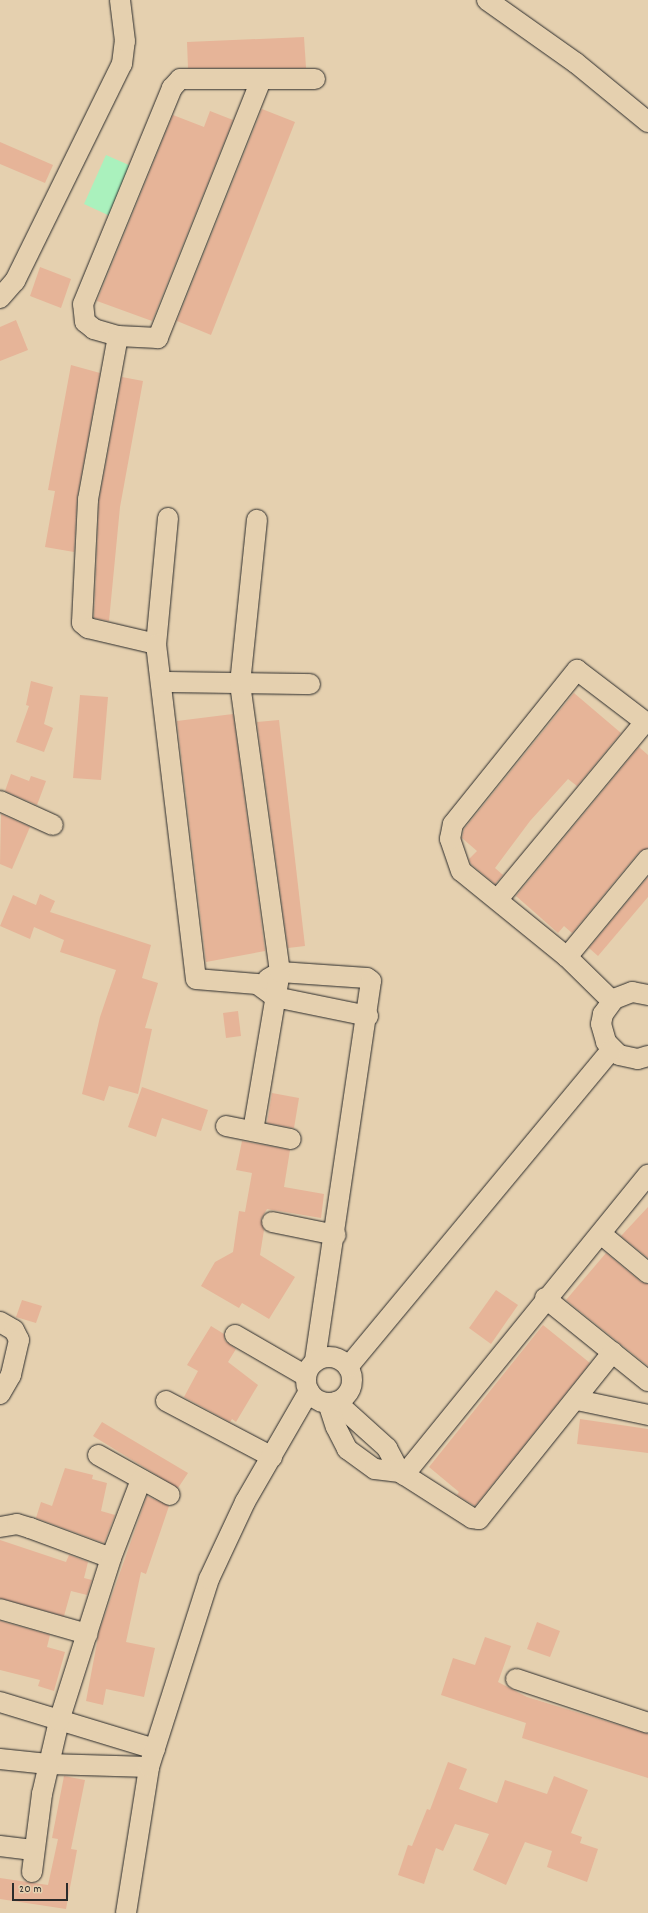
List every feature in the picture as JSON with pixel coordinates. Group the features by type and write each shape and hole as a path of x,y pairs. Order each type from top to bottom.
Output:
{"street":[{"path":"0,298 15,281 122,64 125,41 120,0"},
{"path":"494,2 576,63 648,122"},
{"path":"261,80 164,329 158,338 118,336 94,329 85,322 83,304 172,88 180,79 315,79"},
{"path":"118,336 88,500 82,623 88,628 156,644"},
{"path":"168,518 156,644 196,979 257,984 275,997 368,1016"},
{"path":"253,1131 280,972 240,684 257,520"},
{"path":"498,899 647,723 582,671 573,674 453,824 450,839 461,871 498,899 568,957 612,1001"},
{"path":"161,682 310,684"},
{"path":"0,801 53,825"},
{"path":"568,957 648,859"},
{"path":"126,1913 152,1758 209,1579 235,1521 272,1457 310,1376 336,1235 368,1016 371,986 367,978 280,972 257,984"},
{"path":"648,994 632,992 612,1001 603,1014 601,1024 606,1042 612,1049 628,1058 648,1056"},
{"path":"348,1367 612,1049"},
{"path":"226,1126 290,1139"},
{"path":"402,1474 545,1298 601,1234 648,1175"},
{"path":"272,1222 336,1235"},
{"path":"601,1234 648,1273"},
{"path":"545,1298 648,1381"},
{"path":"0,1322 14,1330 19,1340 11,1375 0,1394"},
{"path":"235,1335 310,1376"},
{"path":"332,1403 336,1427 348,1449 375,1469 402,1474 472,1518 483,1517 577,1400 613,1352"},
{"path":"310,1376 330,1357 348,1367 352,1385 349,1392 332,1403"},
{"path":"310,1376 314,1397 332,1403 387,1448 402,1474"},
{"path":"577,1400 648,1415"},
{"path":"166,1401 272,1457"},
{"path":"98,1455 170,1496"},
{"path":"32,1872 33,1850 48,1764 59,1721 111,1558 141,1480"},
{"path":"0,1527 17,1524 111,1558"},
{"path":"0,1609 87,1634"},
{"path":"516,1679 648,1723"},
{"path":"0,1702 59,1721 152,1758"},
{"path":"0,1759 48,1764 152,1758"},
{"path":"0,1846 33,1850"}],"green space":[{"path":"106,155 131,166 110,216 84,204"}],"building":[{"path":"304,37 306,68 188,68 187,42"},
{"path":"262,109 295,122 211,335 177,321"},
{"path":"210,111 233,120 152,321 97,301 173,115 204,127"},
{"path":"0,142 53,165 45,183 0,164"},
{"path":"40,267 71,279 61,308 30,296"},
{"path":"16,320 28,350 0,361 0,327"},
{"path":"71,365 100,373 77,498 74,552 45,547 55,491 48,490"},
{"path":"122,377 143,381 120,507 109,621 94,618 99,501"},
{"path":"31,681 53,687 44,724 53,728 44,752 16,742 29,706 26,705"},
{"path":"574,693 621,733 577,786 568,779 530,821 495,868 503,875 495,884 471,864 469,859 477,851 462,838 464,829"},
{"path":"80,695 108,697 101,780 73,778"},
{"path":"233,714 265,951 206,962 177,721"},
{"path":"279,720 305,946 288,948 257,722"},
{"path":"639,747 648,755 648,848 639,852 572,933 564,926 558,933 516,896"},
{"path":"11,774 29,781 31,776 46,781 37,805 5,791"},
{"path":"1,814 30,827 12,869 0,864"},
{"path":"648,877 648,897 598,956 589,948"},
{"path":"40,894 55,901 50,912 151,945 142,978 158,983 145,1028 152,1029 138,1094 109,1086 104,1101 82,1094 100,1017 116,970 60,952 64,940 34,927 30,939 0,926 13,895 36,905"},
{"path":"238,1011 241,1036 226,1038 223,1013"},
{"path":"142,1087 208,1110 201,1131 162,1118 156,1137 128,1127"},
{"path":"272,1093 299,1098 294,1128 267,1123"},
{"path":"242,1141 290,1150 284,1187 324,1194 321,1218 267,1209 261,1219 264,1230 260,1255 295,1277 269,1319 242,1303 239,1308 201,1286 215,1262 233,1252 239,1211 245,1212 252,1173 236,1170"},
{"path":"648,1207 648,1258 621,1236"},
{"path":"606,1253 641,1282 648,1284 648,1366 566,1300"},
{"path":"496,1290 518,1305 491,1344 469,1328"},
{"path":"22,1300 42,1306 36,1323 16,1317"},
{"path":"543,1325 590,1363 475,1506 457,1495 459,1492 429,1467"},
{"path":"211,1326 224,1334 225,1341 236,1349 228,1362 258,1385 236,1422 232,1419 230,1422 184,1397 198,1371 187,1365"},
{"path":"580,1419 648,1429 648,1453 577,1444"},
{"path":"102,1422 188,1473 178,1488 93,1436"},
{"path":"65,1468 93,1475 92,1479 107,1483 101,1511 115,1515 104,1543 36,1518 41,1502 52,1506"},
{"path":"147,1496 169,1506 146,1574 141,1572 126,1642 155,1648 144,1697 106,1689 103,1705 86,1701 99,1632"},
{"path":"0,1540 66,1562 69,1555 88,1562 84,1578 92,1580 87,1595 71,1591 64,1616 0,1598"},
{"path":"0,1621 50,1635 47,1647 65,1652 54,1691 38,1686 40,1680 0,1670"},
{"path":"537,1622 560,1631 550,1657 527,1649"},
{"path":"485,1637 511,1646 498,1682 527,1697 648,1734 648,1778 522,1738 526,1723 441,1695 453,1658 475,1665"},
{"path":"448,1762 467,1769 459,1789 497,1803 505,1780 547,1794 554,1776 588,1790 571,1833 582,1837 580,1843 598,1849 587,1882 547,1867 552,1851 525,1842 506,1885 473,1870 489,1834 455,1824 443,1851 436,1848 424,1884 398,1875 408,1845 412,1846 427,1809 430,1810"},
{"path":"64,1776 85,1780 71,1849 77,1850 66,1909 0,1899 0,1878 48,1885 58,1839 52,1838"}]}
